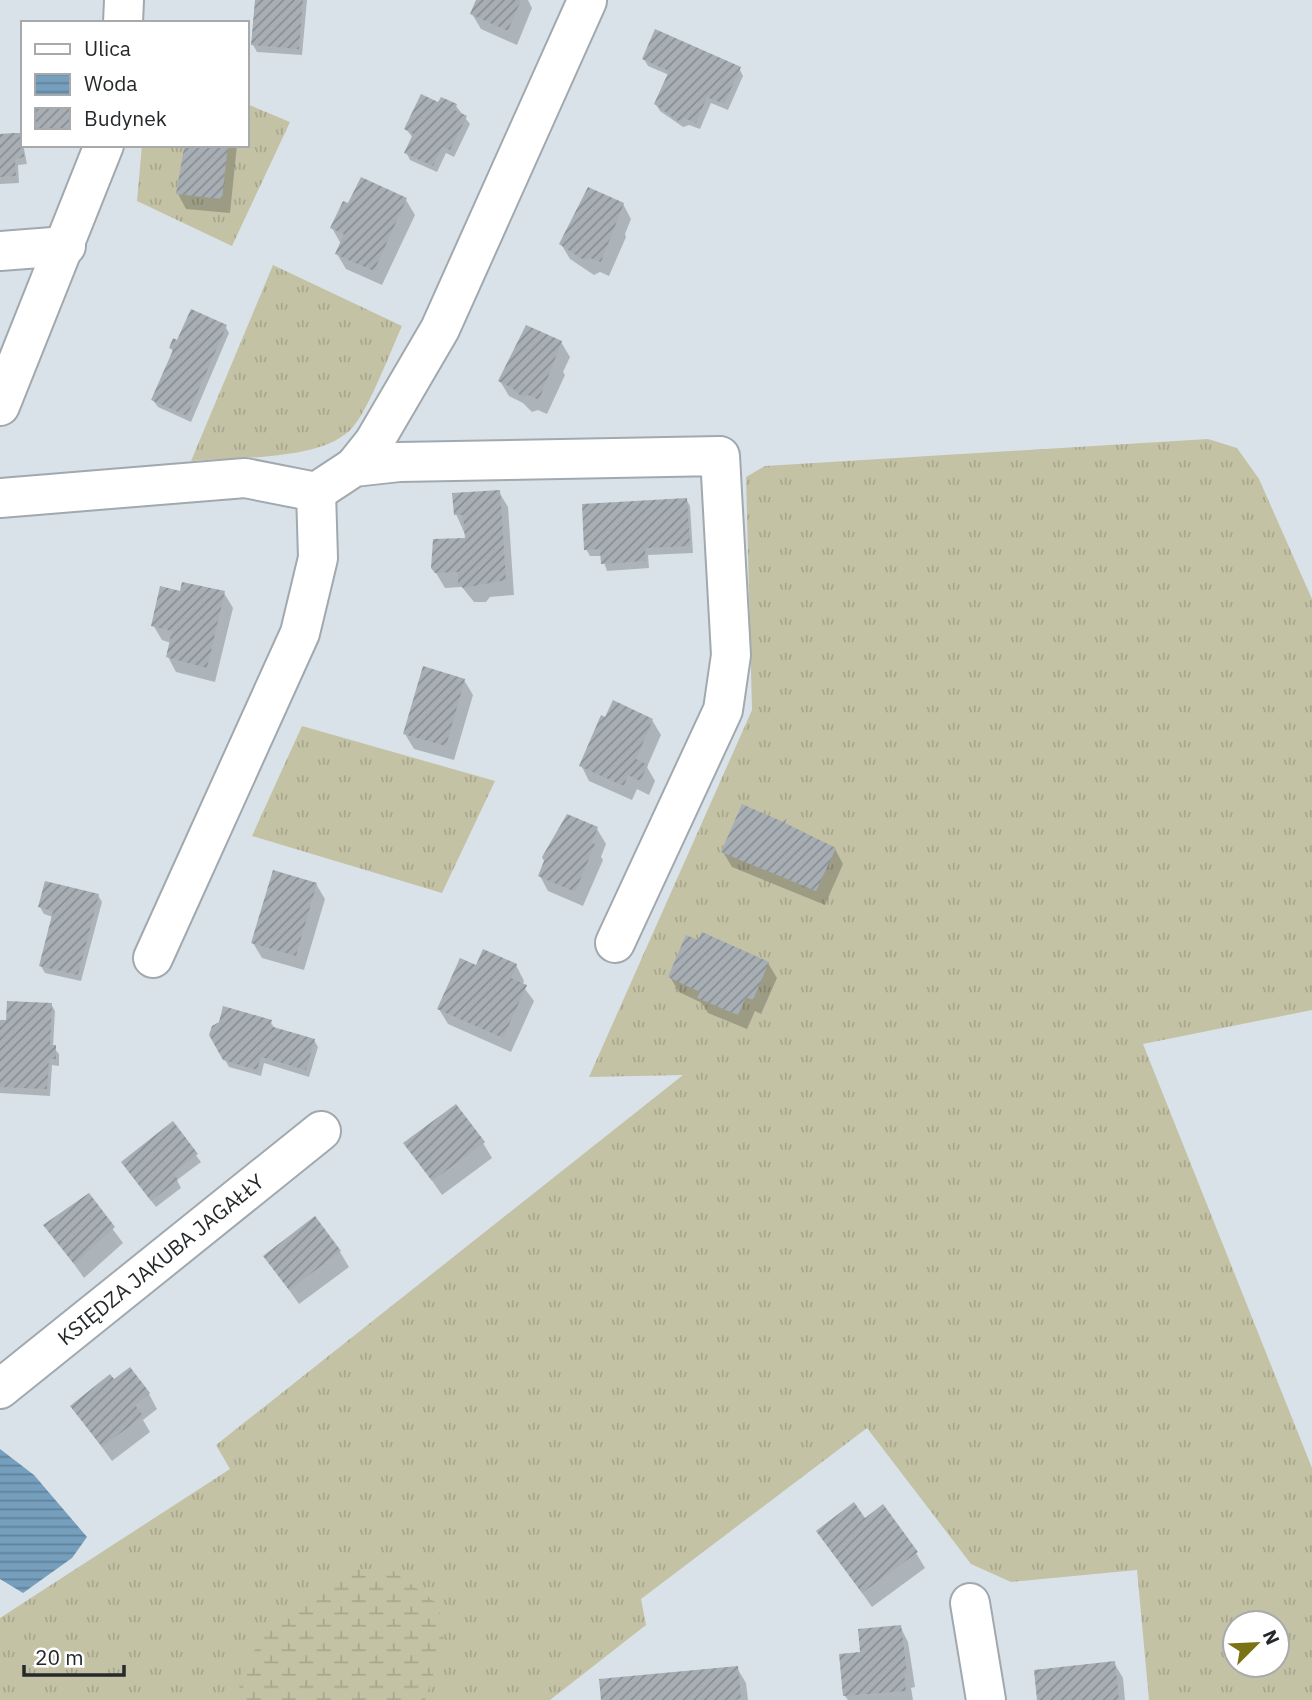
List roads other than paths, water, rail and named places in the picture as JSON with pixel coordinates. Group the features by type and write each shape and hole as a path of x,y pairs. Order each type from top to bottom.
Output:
{"street":[{"path":"123,21 124,0"},
{"path":"0,498 245,478 316,492 354,467 374,442 440,329 587,1"},
{"path":"0,406 103,147"},
{"path":"0,251 66,246"},
{"path":"354,467 399,461 720,456 731,655 723,710 615,943"},
{"path":"153,958 299,632 318,558 316,492"},
{"name":"KSIĘDZA JAKUBA JAGAŁŁY","path":"0,1389 321,1131"},
{"path":"970,1603 986,1700"}],"water":[{"path":"0,1449 34,1475 87,1537 72,1558 23,1593 0,1579"}]}
